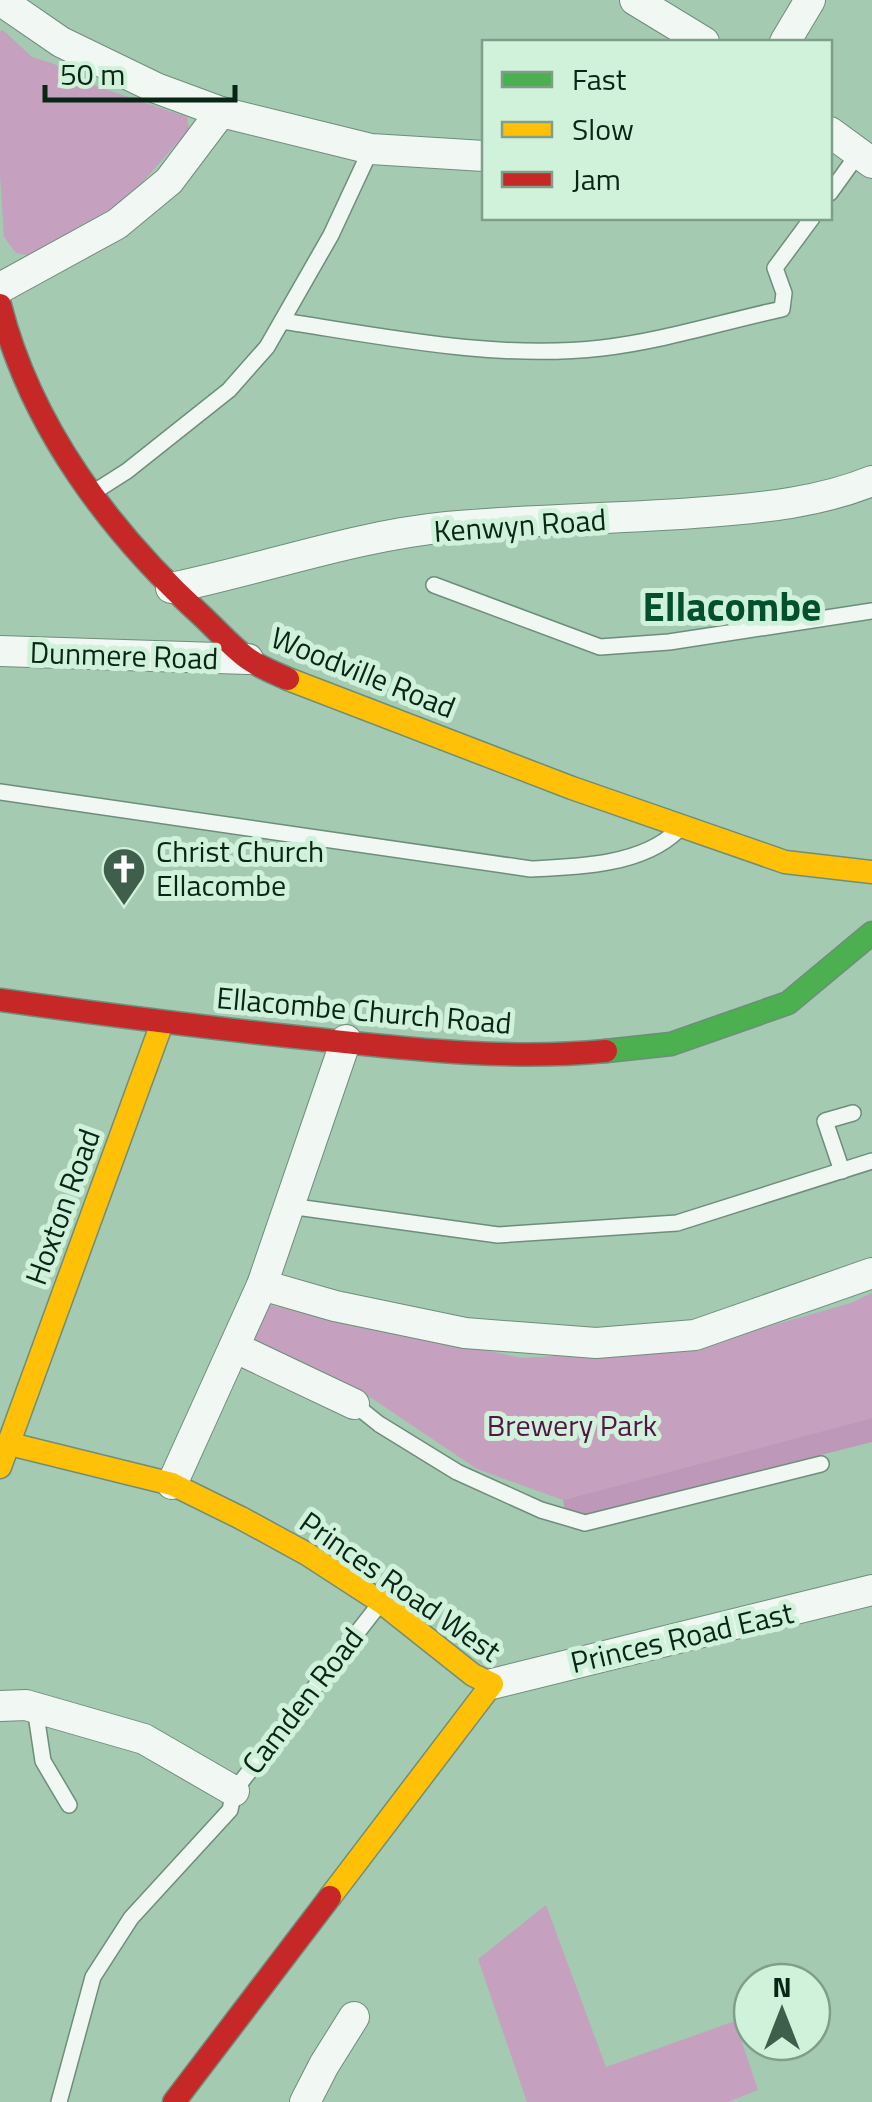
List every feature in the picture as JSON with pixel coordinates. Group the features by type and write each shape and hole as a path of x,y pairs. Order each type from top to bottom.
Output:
{"street":[{"path":"0,0 61,42 156,88 221,112 370,149 482,156"},
{"path":"635,0 701,40"},
{"path":"786,40 810,0"},
{"path":"0,288 117,224 169,182 221,112"},
{"path":"832,133 865,158"},
{"name":"Woodville Road","path":"0,305 9,340 34,402 90,494 171,588 248,659 303,687 785,862 872,872"},
{"name":"Kenwyn Road","path":"171,588 352,544 446,527 758,508 842,493 872,481"},
{"name":"Dunmere Road","path":"4,645 248,659"},
{"name":"Ellacombe Church Road","path":"0,1000 162,1023 465,1055 562,1055 672,1044 788,1003 872,933"},
{"name":"Hoxton Road","path":"0,1468 162,1023"},
{"path":"172,1484 262,1285 346,1040"},
{"path":"262,1285 335,1306 465,1333 596,1343 695,1335 872,1273"},
{"path":"236,1348 354,1404"},
{"name":"Princes Road West","path":"5,1446 172,1484 290,1545 380,1602 473,1675 492,1684 174,2102"},
{"name":"Princes Road East","path":"492,1684 872,1590"},
{"name":"Camden Road","path":"0,1706 35,1708 144,1739 234,1791"},
{"path":"305,2102 354,2017"}],"lane":[{"path":"90,494 126,471 229,390 267,347 331,235 370,149"},
{"path":"832,191 865,158"},
{"path":"282,321 442,345 526,349 627,345 782,309 784,293 775,268 811,220"},
{"path":"434,585 600,646 669,642 872,611"},
{"path":"0,792 530,868 619,859 664,844 682,826"},
{"path":"842,1172 825,1121 853,1113"},
{"path":"290,1206 498,1234 676,1223 872,1160"},
{"path":"354,1404 457,1472 541,1510 586,1523 821,1464"},
{"name":"Camden Road","path":"234,1791 380,1602"},
{"path":"35,1708 44,1761 69,1805"},
{"path":"59,2102 93,1977 130,1918 230,1810 234,1791"}],"green space":[{"path":"3,30 32,57 96,86 187,117 189,129 128,199 32,256 16,253 4,237 0,176"},
{"name":"Brewery Park","path":"872,1293 872,1418 563,1500 477,1469 367,1395 253,1340 268,1305 522,1358 692,1348 851,1303"},
{"path":"546,1905 606,2067 732,2022 732,2062 749,2062 758,2090 728,2102 527,2102 478,1959"}],"shaded area":[{"path":"872,1418 872,1442 567,1519 563,1500"}],"traffic: fast":[{"path":"606,1051 671,1044 788,1003 872,933"}],"traffic: slow":[{"path":"288,679 572,788 785,862 872,872"},
{"path":"0,1467 162,1023"},
{"path":"10,1444 172,1484 241,1518 307,1554 381,1602 473,1675 492,1684 330,1897"}],"traffic: jam":[{"path":"0,305 14,350 53,435 106,513 168,584 235,648 288,679"},
{"path":"0,1000 430,1050 500,1054 606,1051"},
{"path":"174,2102 330,1897"}],"place":[{"name":"Christ Church Ellacombe","path":"124,907"}],"district":[{"name":"Ellacombe","path":"732,607"}]}
